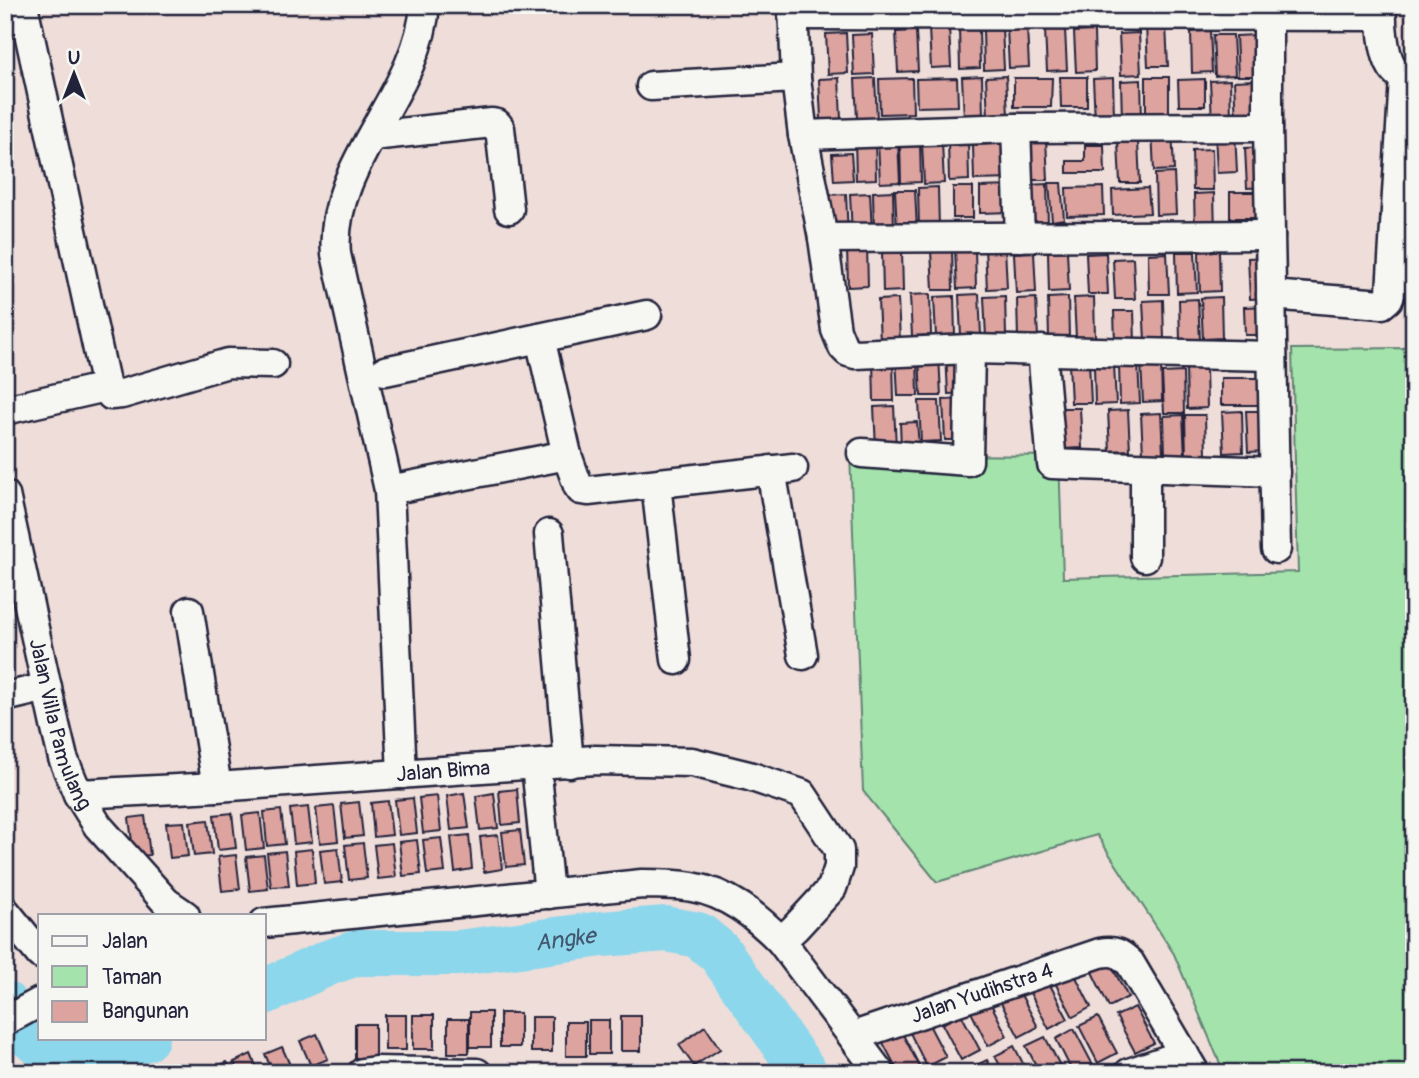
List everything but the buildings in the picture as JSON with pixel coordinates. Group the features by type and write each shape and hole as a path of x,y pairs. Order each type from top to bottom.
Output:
{"street":[{"path":"23,5 106,387 111,395 229,363 273,364"},
{"path":"402,774 389,490 334,236 351,176 409,66 424,20 425,5"},
{"path":"1271,295 1382,304 1391,292 1405,209 1409,78 1396,73 1390,64 1381,11 1268,17 1228,11 793,10 796,78 803,135 823,238 835,330 848,352 855,354 970,349 1272,356"},
{"path":"1268,17 1276,549"},
{"path":"651,86 796,78"},
{"path":"372,136 497,124 500,128 509,209"},
{"path":"803,135 1016,128 1268,127"},
{"path":"1016,128 1020,237"},
{"path":"823,238 1270,235"},
{"path":"385,371 647,315"},
{"path":"540,338 566,455 581,490 782,469 803,655"},
{"path":"862,453 968,461 970,349"},
{"path":"1042,350 1052,464 1275,472"},
{"path":"5,410 106,387"},
{"path":"389,490 566,455"},
{"path":"1145,468 1145,557"},
{"path":"656,484 676,660"},
{"name":"Jalan Villa Pamulang","path":"5,495 11,550 63,758 78,794 98,826 127,859 166,902 184,914"},
{"path":"549,534 569,763"},
{"path":"189,611 217,787"},
{"path":"5,697 47,687"},
{"name":"Jalan Bima","path":"78,794 217,787 595,760 692,762 749,776 802,794 839,850 839,867 832,888 781,941"},
{"path":"536,765 549,894"},
{"path":"266,923 642,884 693,887 731,900 748,911 781,941 880,1073"},
{"path":"5,911 38,952"},
{"name":"Jalan Yudihstra 4","path":"854,1036 1112,951 1121,954 1130,963 1190,1063"},
{"path":"5,1021 38,1003"},
{"path":"1129,1073 1190,1063"},
{"path":"362,1073 477,1073"}],"green space":[{"path":"1414,348 1414,1073 1224,1073 1174,954 1097,835 937,882 863,791 850,454 1059,456 1063,578 1298,572 1292,349"}],"waterway":[{"name":"Angke","path":"266,991 330,962 357,953 458,953 602,934 666,929 698,935 719,952 805,1073"},
{"name":"Angke","path":"5,1004 33,1039 65,1052 106,1050 139,1040"}]}
